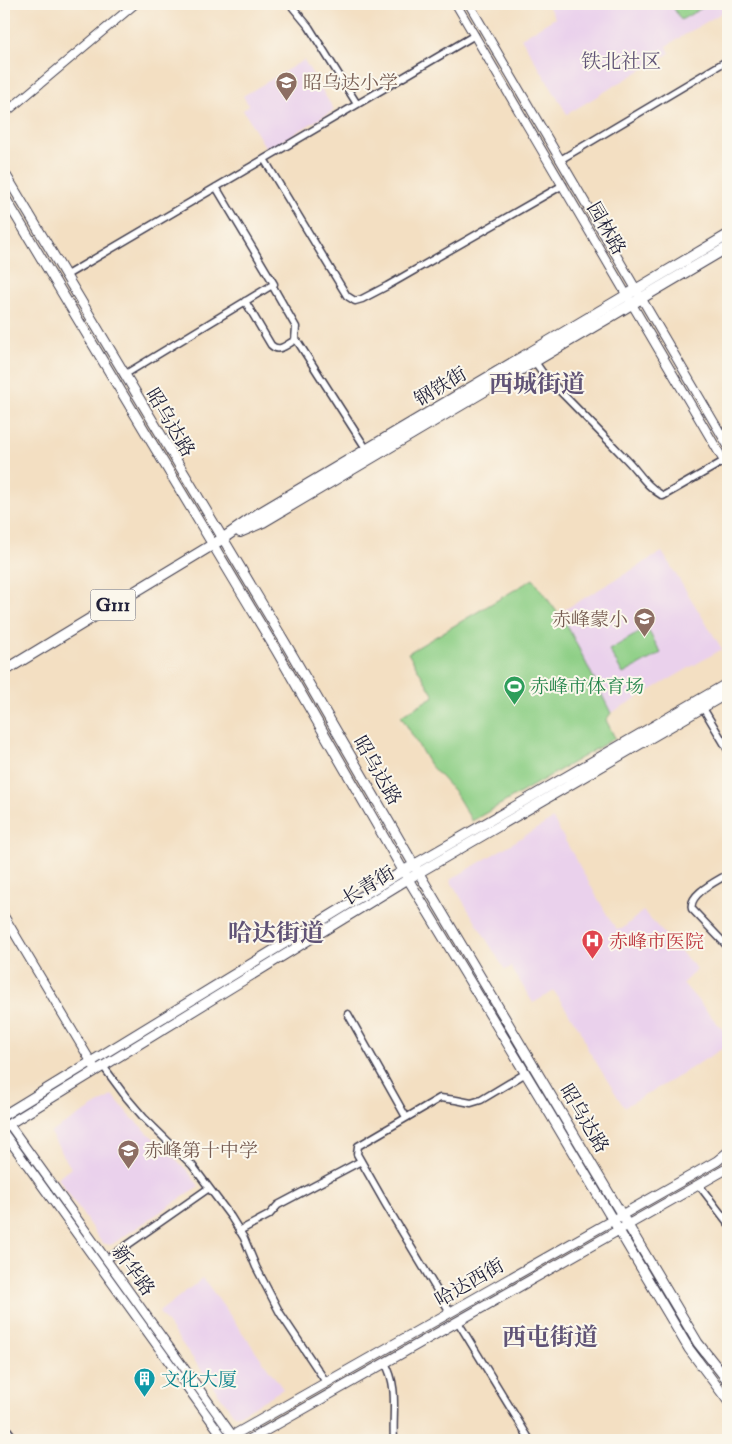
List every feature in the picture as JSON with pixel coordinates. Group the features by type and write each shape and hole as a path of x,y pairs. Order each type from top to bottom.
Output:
{"highway":[{"name":"钢铁街","path":"4,672 222,539 258,514 728,235"},
{"name":"钢铁街","path":"222,539 263,522 633,305 728,247"}],"main road":[{"name":"昭乌达路","path":"4,172 291,653 414,865 698,1343 728,1381"},
{"name":"昭乌达路","path":"4,196 276,650 406,875 526,1073 689,1349 728,1401"},
{"name":"长青街","path":"6,1125 406,875 414,865 728,683"},
{"name":"长青街","path":"4,1115 406,875 419,873 728,693"},
{"name":"哈达西街","path":"228,1439 717,1161 728,1152"},
{"name":"哈达西街","path":"250,1440 728,1168"}],"street":[{"path":"4,114 135,4"},
{"path":"290,4 310,27 357,104"},
{"name":"园林路","path":"456,4 728,468"},
{"name":"园林路","path":"469,4 728,446"},
{"path":"65,276 475,35"},
{"path":"560,160 728,60"},
{"path":"264,159 347,296 355,300 362,299 386,286 563,185"},
{"path":"216,187 274,284 272,285 296,327 295,340"},
{"path":"124,375 272,285"},
{"path":"245,301 274,349 279,349 295,340"},
{"path":"295,340 367,450"},
{"path":"534,362 545,376 624,457 643,481 663,496 724,461"},
{"path":"703,708 728,750"},
{"path":"728,874 699,892 690,906 728,947"},
{"path":"4,916 91,1062 99,1068 192,1165 239,1231 280,1313 326,1382"},
{"path":"348,1014 406,1117"},
{"path":"450,1312 357,1154 358,1146 440,1098 471,1104 526,1073"},
{"name":"新华路","path":"6,1125 106,1260 228,1439"},
{"name":"新华路","path":"4,1133 228,1439"},
{"path":"239,1231 269,1215 278,1205 361,1161"},
{"path":"699,1185 728,1223"},
{"path":"106,1260 209,1188"},
{"path":"458,1322 530,1440"},
{"path":"385,1363 389,1370 394,1393 394,1440"},
{"path":"4,1425 15,1440"}],"shaded area":[{"path":"547,4 728,4 728,9 666,46 670,53 567,114 521,38 555,18"},
{"name":"昭乌达小学","path":"304,60 334,110 267,150 243,110 249,106 243,96"},
{"name":"赤峰蒙小","path":"662,552 722,649 611,713 568,627 559,613"},
{"name":"赤峰市医院","path":"553,819 610,920 617,929 622,929 643,911 697,969 683,983 728,1036 728,1045 624,1107 587,1048 582,1033 554,991 533,1003 511,967 505,970 450,880"},
{"name":"赤峰第十中学","path":"113,1095 129,1115 187,1170 199,1186 111,1245 102,1243 58,1178 71,1168 50,1133"},
{"path":"203,1278 283,1389 239,1415 234,1415 159,1312"}],"green space":[{"path":"671,4 709,4 681,20"},
{"name":"赤峰市体育场","path":"533,579 568,627 611,713 606,720 615,738 472,821 454,791 430,765 401,716 434,696 408,653"},
{"path":"647,628 661,653 623,674 609,650"}],"place":[{"name":"昭乌达小学","path":"287,101"},
{"name":"赤峰蒙小","path":"644,638"},
{"name":"赤峰市体育场","path":"514,705"},
{"name":"赤峰市医院","path":"593,960"},
{"name":"赤峰第十中学","path":"128,1169"},
{"name":"文化大厦","path":"145,1398"}],"district":[{"name":"铁北社区","path":"621,61"},
{"name":"西城街道","path":"537,384"},
{"name":"哈达街道","path":"276,933"},
{"name":"西屯街道","path":"550,1337"}]}
